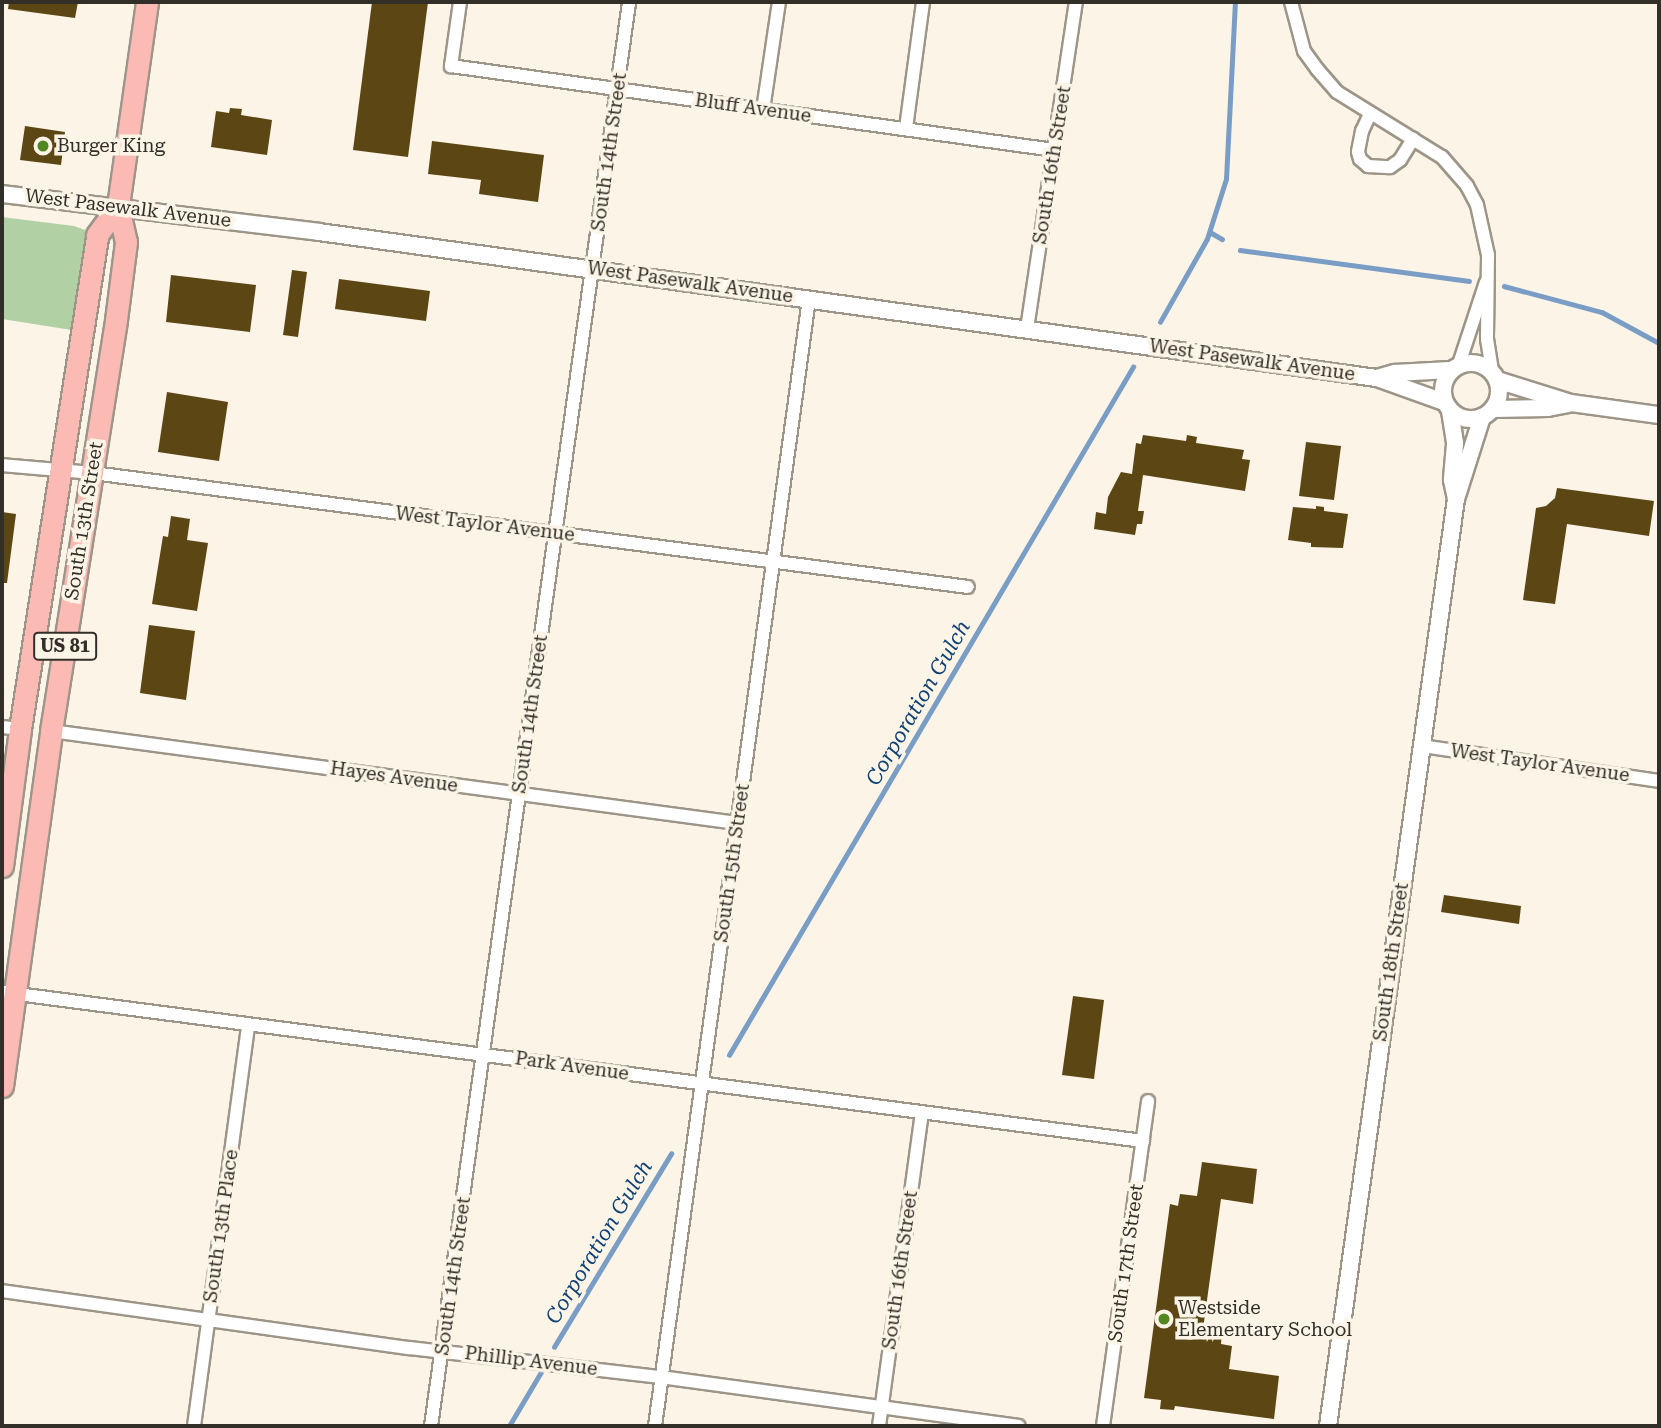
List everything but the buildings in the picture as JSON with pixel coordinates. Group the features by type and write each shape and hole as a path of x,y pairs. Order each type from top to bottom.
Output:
{"highway":[{"name":"South 13th Street","path":"2,1086 8,993 93,473 126,242 118,206 147,2"},
{"name":"South 13th Street","path":"2,866 11,728 61,469 97,235 118,206"}],"street":[{"name":"Bluff Avenue","path":"460,2 451,66 1054,150"},
{"name":"South 14th Street","path":"431,1426 629,2"},
{"path":"763,110 779,2"},
{"path":"906,128 923,2"},
{"name":"South 16th Street","path":"1027,329 1076,2"},
{"path":"1291,2 1304,51 1337,92 1441,157 1466,186 1477,205 1488,255 1488,359 1498,400 1487,413"},
{"path":"1370,114 1362,131 1358,152 1360,159 1368,166 1390,167 1399,160 1413,139"},
{"name":"West Pasewalk Avenue","path":"2,194 118,206 593,269 1377,378 1447,406"},
{"path":"1486,282 1455,367 1442,391 1447,406 1465,419 1487,413 1571,404"},
{"name":"South 15th Street","path":"654,1426 809,299"},
{"path":"1455,367 1471,362 1494,375 1571,404 1659,415"},
{"name":"West Pasewalk Avenue","path":"1377,378 1395,373 1455,367"},
{"name":"South 18th Street","path":"1447,406 1455,444 1452,480 1456,499"},
{"name":"South 18th Street","path":"1328,1426 1456,499 1487,413"},
{"name":"West Taylor Avenue","path":"2,466 93,473 968,587"},
{"name":"Hayes Avenue","path":"51,731 737,823"},
{"name":"West Taylor Avenue","path":"1422,746 1659,780"},
{"name":"Park Avenue","path":"8,993 1143,1141"},
{"name":"South 13th Place","path":"194,1426 248,1026"},
{"name":"South 17th Street","path":"1103,1426 1148,1101"},
{"name":"South 16th Street","path":"879,1426 922,1114"},
{"name":"Phillip Avenue","path":"2,1291 1019,1426"}],"green space":[{"path":"2,217 74,226 85,230 89,235 78,331 2,319"}],"waterway":[{"name":"Corporation Gulch","path":"1160,322 1207,239 1226,179 1235,2"},
{"path":"1210,232 1222,239"},
{"path":"1240,250 1469,281"},
{"path":"1504,286 1602,312 1659,343"},
{"name":"Corporation Gulch","path":"729,1055 1133,367"},
{"name":"Corporation Gulch","path":"554,1347 671,1154"},
{"name":"Corporation Gulch","path":"509,1426 541,1372"}],"place":[{"name":"Burger King","path":"43,146"},
{"name":"Westside Elementary School","path":"1164,1319"}]}
